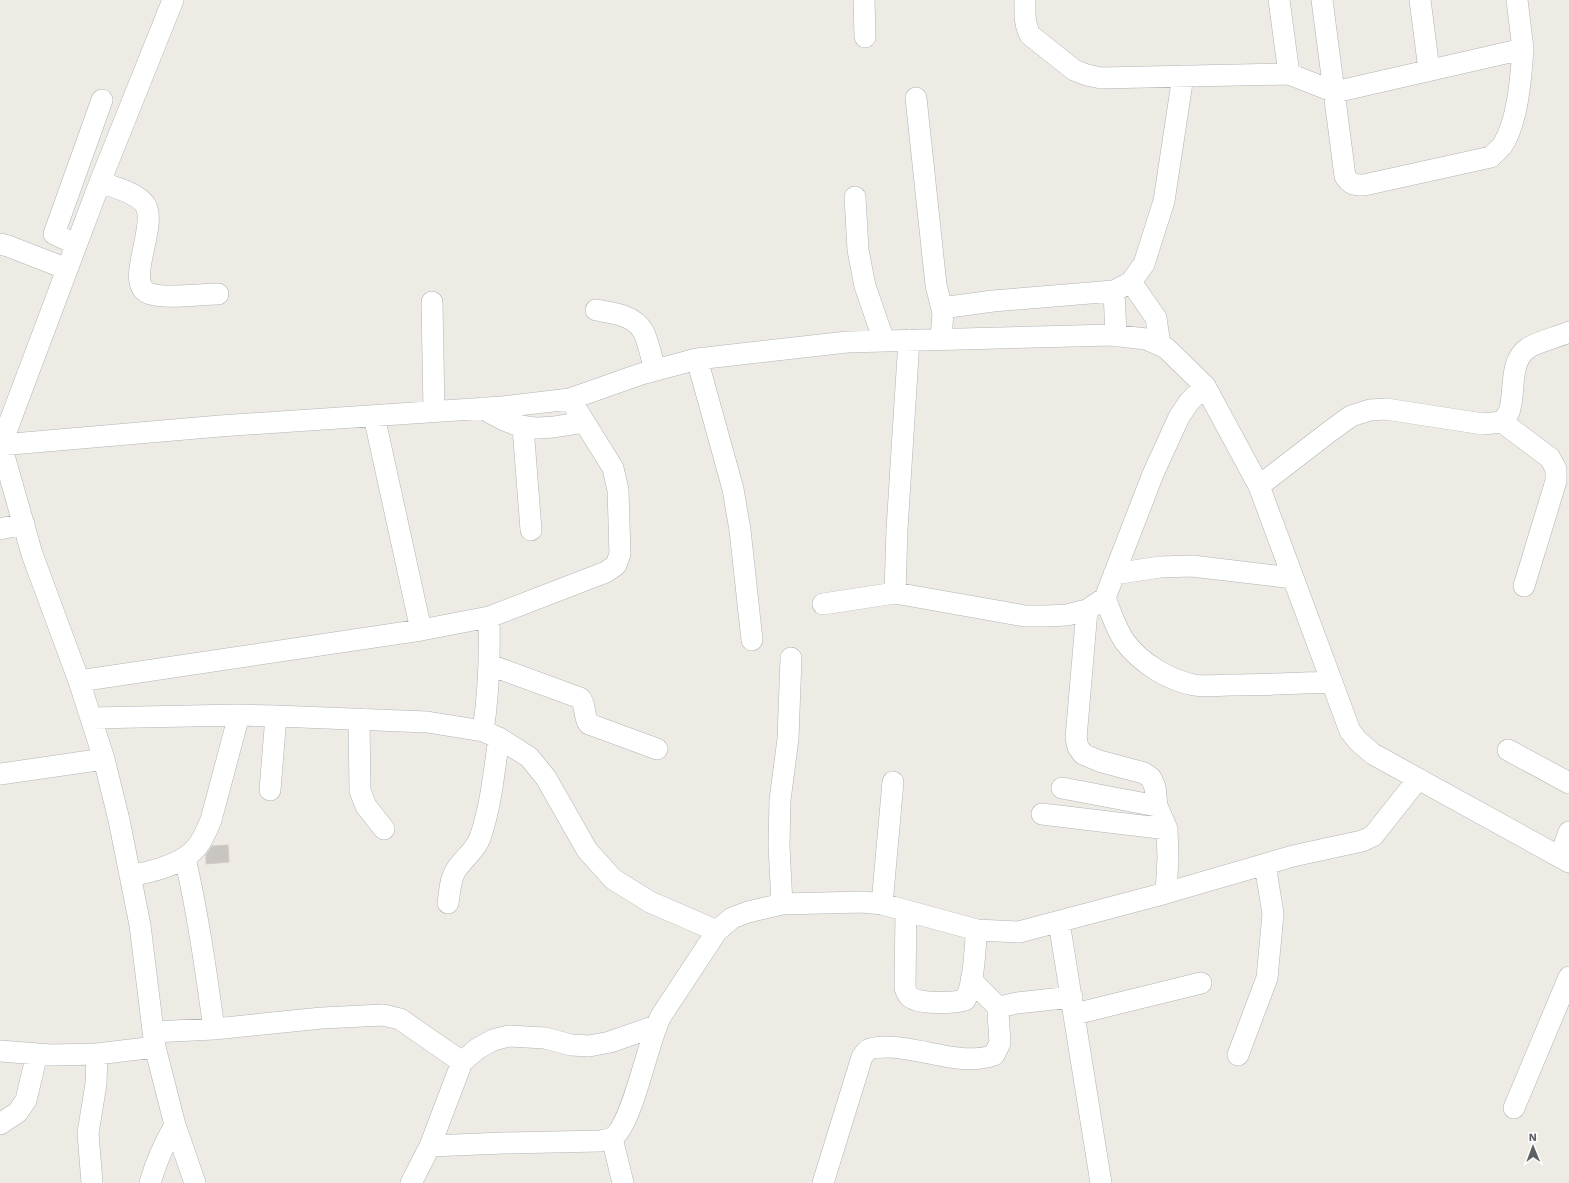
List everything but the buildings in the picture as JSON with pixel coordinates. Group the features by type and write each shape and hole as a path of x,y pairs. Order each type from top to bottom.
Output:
{"street":[{"path":"173,0 100,182 0,445 32,554 79,682 104,759 120,820 140,925 154,1039 175,1125 195,1183"},
{"path":"864,0 865,37"},
{"path":"1025,0 1026,27 1030,35 1074,70 1101,78 1289,74 1335,92 1523,49"},
{"path":"1279,0 1289,74"},
{"path":"1322,0 1345,176 1348,183 1354,185 1364,185 1491,157 1502,146 1510,129 1520,89 1523,49 1517,0"},
{"path":"1420,0 1429,70"},
{"path":"1116,336 1122,286 1144,264 1164,201 1183,76"},
{"path":"916,98 935,278 943,313 941,339"},
{"path":"76,244 54,234 102,100"},
{"path":"100,182 133,195 145,204 148,213 148,222 139,275 142,288 150,294 161,296 218,294"},
{"path":"855,197 858,250 865,286 884,341"},
{"path":"0,244 67,268"},
{"path":"943,313 949,306 962,304 1122,286 1156,318 1160,345"},
{"path":"432,302 434,412"},
{"path":"596,310 617,313 630,319 643,331 655,370"},
{"path":"1502,422 1508,413 1512,396 1515,367 1519,357 1528,348 1569,332"},
{"path":"0,445 220,426 434,412 570,399 655,370 697,359 847,342 1116,336 1146,339 1166,348 1205,386 1259,486 1350,731 1358,741 1373,754 1565,860 1569,832"},
{"path":"895,594 897,529 909,340"},
{"path":"697,359 733,489 740,530 752,640"},
{"path":"823,604 895,594 1025,616 1067,614 1087,610 1105,598 1153,474 1179,417 1189,402 1205,386"},
{"path":"79,682 421,630 489,617 606,572 616,565 620,554 618,490 613,468 570,399"},
{"path":"482,408 509,422 523,427 538,428 584,422"},
{"path":"1259,486 1346,420 1352,416 1370,410 1386,409 1483,424 1502,422 1550,458 1556,469 1556,481 1524,586"},
{"path":"374,416 421,630"},
{"path":"523,427 531,530"},
{"path":"0,529 24,524"},
{"path":"1114,574 1160,567 1192,566 1293,578"},
{"path":"1105,598 1117,629 1130,647 1138,656 1152,667 1175,680 1195,685 1262,685 1332,682"},
{"path":"1087,610 1076,738 1078,748 1083,754 1099,761 1144,773 1151,778 1155,787 1157,806 1167,829 1168,858 1166,893"},
{"path":"448,902 451,879 456,870 474,849 480,839 490,802 491,735 487,706 490,665 489,617"},
{"path":"782,904 779,846 780,800 788,739 791,658"},
{"path":"490,665 580,698 584,703 586,720 589,724 657,749"},
{"path":"91,718 239,715 359,719 427,722 491,735 529,757 546,778 587,850 613,879 650,902 717,931"},
{"path":"130,876 152,872 184,858 196,849 211,820 239,715"},
{"path":"270,790 276,716"},
{"path":"359,719 360,792 366,806 384,829"},
{"path":"1508,750 1569,783"},
{"path":"0,774 104,759"},
{"path":"430,1146 504,1143 600,1142 612,1138 621,1128 633,1100 656,1026 717,931 732,918 748,912 782,904 863,902 882,904 977,930 1019,932 1166,893 1300,854 1362,842 1373,836 1418,779"},
{"path":"882,904 893,782"},
{"path":"1062,788 1157,806"},
{"path":"1042,814 1167,829"},
{"path":"184,858 194,900 207,973 214,1029"},
{"path":"1238,1055 1267,978 1273,914 1266,864"},
{"path":"906,911 904,988 908,995 913,999 920,1001 956,1002 965,1000 969,993 977,930"},
{"path":"1059,922 1101,1183"},
{"path":"1514,1108 1569,976"},
{"path":"971,980 1001,1010"},
{"path":"823,1183 862,1057 868,1050 878,1047 894,1047 967,1059 984,1059 994,1055 1000,1043 997,1020 998,1013 1004,1006 1017,1003 1073,1006 1201,983"},
{"path":"0,1051 51,1055 97,1054 154,1039 214,1029 322,1018 383,1015 400,1019 462,1062"},
{"path":"411,1183 430,1146 462,1062 477,1049 493,1040 509,1036 545,1038 571,1045 589,1046 610,1042 656,1026"},
{"path":"0,1124 23,1106 26,1100 37,1054"},
{"path":"92,1183 88,1133 96,1084 97,1054"},
{"path":"150,1183 157,1159 175,1125"},
{"path":"612,1138 623,1183"}]}
